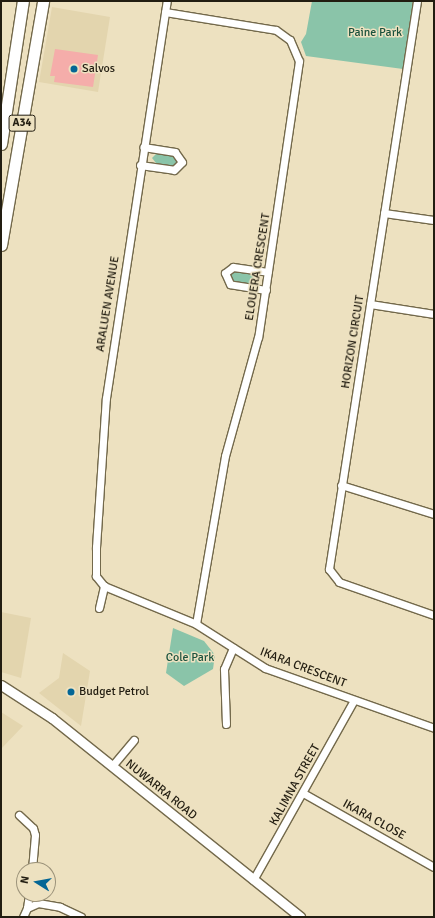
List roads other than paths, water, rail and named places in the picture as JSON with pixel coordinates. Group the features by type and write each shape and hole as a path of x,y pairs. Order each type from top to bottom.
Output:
{"highway":[{"name":"A34","path":"1,144 23,1"},
{"name":"A34","path":"1,245 43,1"}],"main road":[{"name":"NUWARRA ROAD","path":"2,686 52,718 300,917"}],"street":[{"name":"ARALUEN AVENUE","path":"104,586 95,572 106,398 140,165 167,1"},
{"name":"HORIZON CIRCUIT","path":"417,1 329,565 331,576 339,582 434,616"},
{"name":"ELOUERA CRESCENT","path":"165,12 266,27 284,34 298,53 299,72 266,290 253,362 220,480 196,624"},
{"path":"140,165 174,170 182,162 175,152 143,147"},
{"path":"384,212 434,220"},
{"path":"266,290 230,284 225,274 233,267 268,272"},
{"path":"370,304 434,314"},
{"path":"341,485 434,514"},
{"path":"99,608 104,586"},
{"name":"IKARA CRESCENT","path":"104,586 196,624 265,668 434,728"},
{"path":"226,724 224,669 233,648"},
{"name":"KALIMNA STREET","path":"254,880 354,700"},
{"path":"112,766 134,740"},
{"name":"IKARA CLOSE","path":"303,793 434,867"},
{"path":"19,815 33,828 35,835 33,862"},
{"path":"23,917 28,902"},
{"path":"27,908 48,903 81,917"}],"place":[{"name":"Salvos","path":"74,69"},
{"name":"Budget Petrol","path":"71,692"}],"park label":[{"name":"Paine Park","path":"375,33"},
{"name":"Cole Park","path":"190,658"}]}
